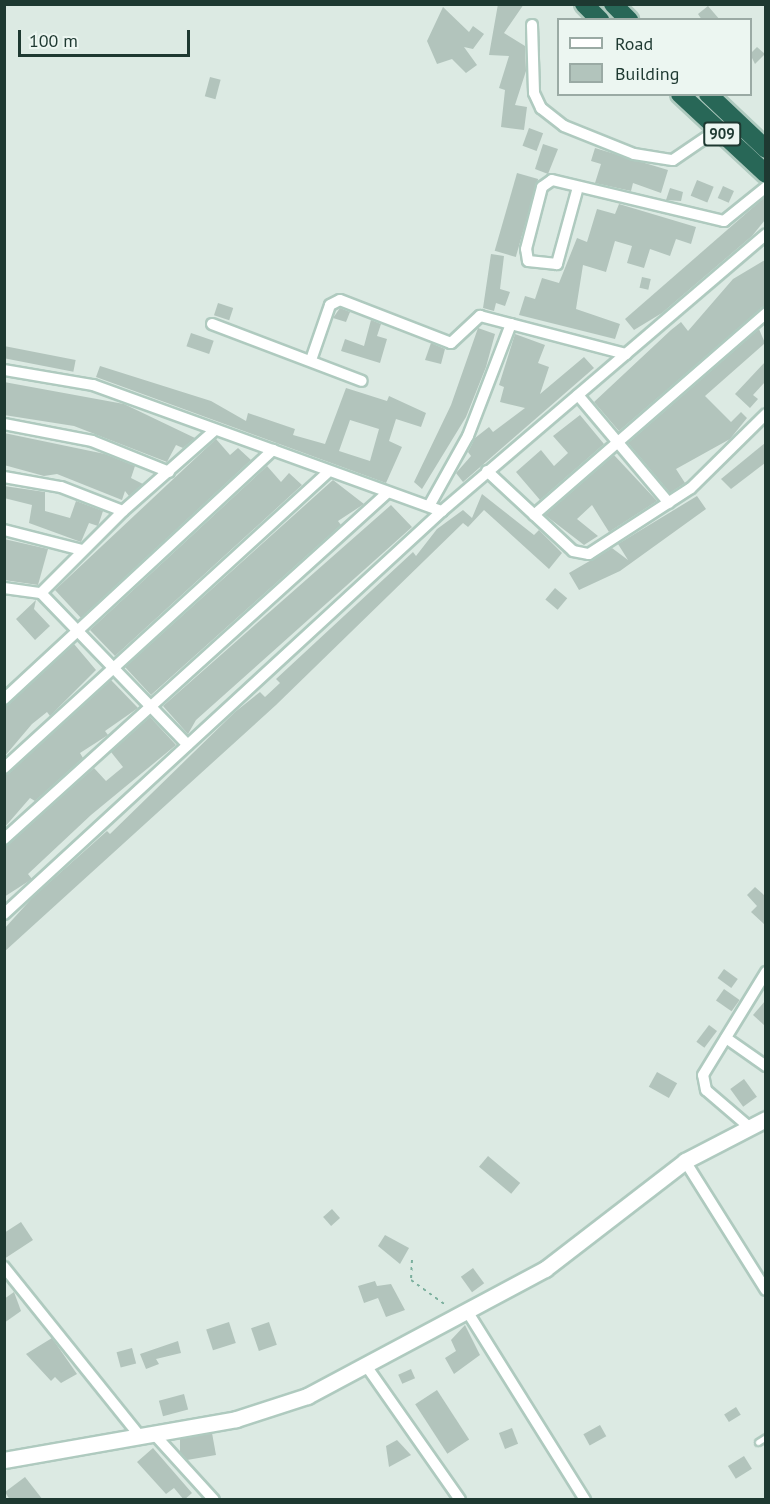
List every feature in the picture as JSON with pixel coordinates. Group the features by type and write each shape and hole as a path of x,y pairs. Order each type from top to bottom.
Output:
{"highway":[{"path":"584,4 598,18"},
{"path":"613,4 627,18"},
{"name":"909","path":"682,96 765,174"},
{"name":"909","path":"710,96 765,149"}],"street":[{"path":"532,25 534,93 541,108 564,126 634,153 673,160 717,130"},
{"path":"578,186 557,264 528,261 526,249 544,184 552,180 578,186 724,221 765,187"},
{"path":"4,914 442,511 765,234"},
{"path":"311,360 336,300 451,343 476,317 512,324 626,354"},
{"path":"534,515 765,314"},
{"path":"212,324 362,381"},
{"path":"429,506 468,436 512,324"},
{"path":"4,370 93,386 273,450 327,473 442,511"},
{"path":"578,395 669,503"},
{"path":"487,471 573,551 589,554 669,503 706,475 765,414"},
{"path":"4,424 92,441 169,472"},
{"path":"41,593 81,550 215,430"},
{"path":"4,699 273,450"},
{"path":"4,768 327,473"},
{"path":"4,477 61,487 123,511"},
{"path":"4,839 387,493"},
{"path":"4,530 81,550"},
{"path":"4,588 41,593 188,745"},
{"path":"748,1126 703,1081 765,972"},
{"path":"726,1038 765,1066"},
{"path":"4,1460 147,1435 274,1409 367,1367 545,1269 685,1161 765,1119"},
{"path":"685,1161 765,1290"},
{"path":"4,1267 147,1435 214,1500"},
{"path":"463,1314 585,1500"},
{"path":"367,1367 460,1500"}],"lane":[{"path":"758,1442 765,1437"}],"path":[{"path":"412,1260 411,1280 463,1314"}],"building":[{"path":"498,4 524,4 504,33 525,46 526,71 515,105 527,107 524,130 501,127 505,90 499,88 509,56 489,55"},
{"path":"708,6 718,18 701,18 698,14"},
{"path":"443,7 469,32 473,26 484,34 473,49 464,47 477,65 466,73 452,59 437,64 427,41"},
{"path":"757,47 765,54 755,64 752,52"},
{"path":"210,77 221,80 215,99 205,96"},
{"path":"529,128 543,133 537,151 523,146"},
{"path":"543,144 558,149 548,174 535,169"},
{"path":"595,148 668,170 661,193 633,183 631,191 595,183 601,164 591,161"},
{"path":"517,173 538,179 516,257 495,251"},
{"path":"697,180 714,187 707,203 691,196"},
{"path":"723,186 734,191 729,203 718,198"},
{"path":"670,188 683,192 681,201 666,200"},
{"path":"765,197 765,220 752,236 662,313 634,330 625,319"},
{"path":"619,204 696,227 691,244 676,239 670,256 650,249 644,268 627,263 632,246 615,241 606,272 583,265 576,309 620,324 615,339 519,315 525,296 535,299 542,278 559,283 577,238 587,242 597,209 615,214"},
{"path":"491,254 504,256 500,289 510,292 505,306 496,303 494,311 483,308"},
{"path":"765,260 765,306 619,431 594,402 671,330 681,322 688,331 733,279"},
{"path":"642,277 651,279 648,290 640,288"},
{"path":"218,303 233,308 229,320 214,315"},
{"path":"340,308 350,312 346,322 333,318"},
{"path":"371,320 381,324 377,336 387,339 380,363 341,351 345,339 364,346"},
{"path":"478,328 495,334 486,367 466,417 422,489 414,482 451,405"},
{"path":"759,329 765,343 705,396 731,422 741,412 747,418 730,439 676,469 685,483 670,493 628,443"},
{"path":"191,333 214,341 209,354 186,346"},
{"path":"515,334 545,345 538,363 549,367 540,394 584,357 594,368 463,482 456,473 471,456 468,452 475,438 489,427 493,432 525,408 500,402 504,387 499,385"},
{"path":"431,343 445,349 441,364 425,360"},
{"path":"4,346 76,360 73,372 4,358"},
{"path":"765,362 765,382 753,395 758,399 750,408 735,394"},
{"path":"100,366 211,401 246,421 248,413 295,429 293,435 325,444 346,388 387,401 389,396 426,413 421,427 396,419 389,441 402,447 386,483 96,377","holes":["350,420 379,429 370,461 339,451"]},
{"path":"4,382 124,404 195,438 183,448 176,445 167,462 74,426 4,415"},
{"path":"580,415 604,444 540,500 516,472 541,450 554,466 568,453 553,436"},
{"path":"4,433 105,454 135,466 131,478 143,484 129,496 125,491 122,500 57,474 44,476 4,465"},
{"path":"216,439 230,455 238,448 251,460 81,618 55,590"},
{"path":"765,443 765,463 731,489 721,479"},
{"path":"614,455 657,501 609,532 592,505 577,519 598,536 584,545 545,515"},
{"path":"267,466 281,482 289,473 302,485 115,656 90,630"},
{"path":"333,480 364,504 338,521 341,525 151,695 125,667"},
{"path":"4,486 45,492 45,511 70,518 76,501 103,511 98,526 89,523 81,542 29,523 32,505 4,498"},
{"path":"482,494 534,535 539,530 562,553 549,569 484,510 468,527 463,523 276,705 4,952 4,929 33,897 107,831 110,834 235,712 260,692 265,697 280,683 276,679 413,552 416,556 437,529 463,510 472,518"},
{"path":"697,496 706,509 620,571 579,590 569,573 612,548 628,560 618,544"},
{"path":"391,505 412,527 196,720 188,734 163,706"},
{"path":"4,539 48,549 38,585 4,580"},
{"path":"555,588 567,598 558,610 545,599"},
{"path":"36,600 34,609 50,626 35,640 16,619"},
{"path":"74,644 96,670 50,716 47,712 32,724 4,757 4,706"},
{"path":"111,680 138,708 105,731 108,735 80,753 83,758 35,801 30,798 4,828 4,775"},
{"path":"150,717 176,745 91,815 28,874 32,879 4,897 4,846 94,768 106,781 123,767 111,752"},
{"path":"755,887 765,896 765,925 751,912 757,906 747,895"},
{"path":"724,969 738,979 731,988 718,978"},
{"path":"724,989 740,1000 732,1011 716,1000"},
{"path":"765,1001 765,1026 753,1015"},
{"path":"709,1025 717,1031 704,1048 696,1042"},
{"path":"657,1072 677,1083 669,1098 649,1087"},
{"path":"744,1079 757,1097 743,1107 730,1089"},
{"path":"488,1156 520,1183 511,1194 479,1167"},
{"path":"332,1209 340,1218 331,1226 323,1217"},
{"path":"21,1222 33,1240 4,1259 4,1233"},
{"path":"385,1235 409,1248 400,1264 378,1246"},
{"path":"473,1268 484,1283 472,1292 461,1277"},
{"path":"375,1281 377,1286 391,1284 405,1310 386,1317 378,1298 364,1303 358,1286"},
{"path":"14,1292 21,1311 4,1323 4,1299"},
{"path":"229,1322 236,1343 213,1350 206,1329"},
{"path":"269,1322 277,1345 259,1351 251,1328"},
{"path":"465,1325 480,1355 454,1374 445,1358 456,1351 451,1340"},
{"path":"52,1338 77,1374 61,1383 55,1377 51,1381 26,1354"},
{"path":"178,1341 181,1353 156,1359 159,1364 146,1369 140,1354"},
{"path":"132,1348 136,1363 121,1368 117,1352"},
{"path":"411,1369 415,1378 402,1384 398,1375"},
{"path":"437,1390 469,1439 447,1454 415,1404"},
{"path":"184,1394 188,1409 163,1416 159,1401"},
{"path":"736,1407 741,1415 729,1422 724,1414"},
{"path":"600,1425 606,1436 590,1446 583,1434"},
{"path":"512,1428 518,1444 505,1449 499,1433"},
{"path":"212,1433 216,1455 187,1460 180,1452 180,1439"},
{"path":"397,1440 411,1455 389,1467 386,1446"},
{"path":"153,1448 192,1493 184,1500 174,1488 166,1494 137,1462"},
{"path":"744,1456 752,1469 736,1479 728,1466"},
{"path":"25,1477 43,1500 10,1500 5,1492"}]}
